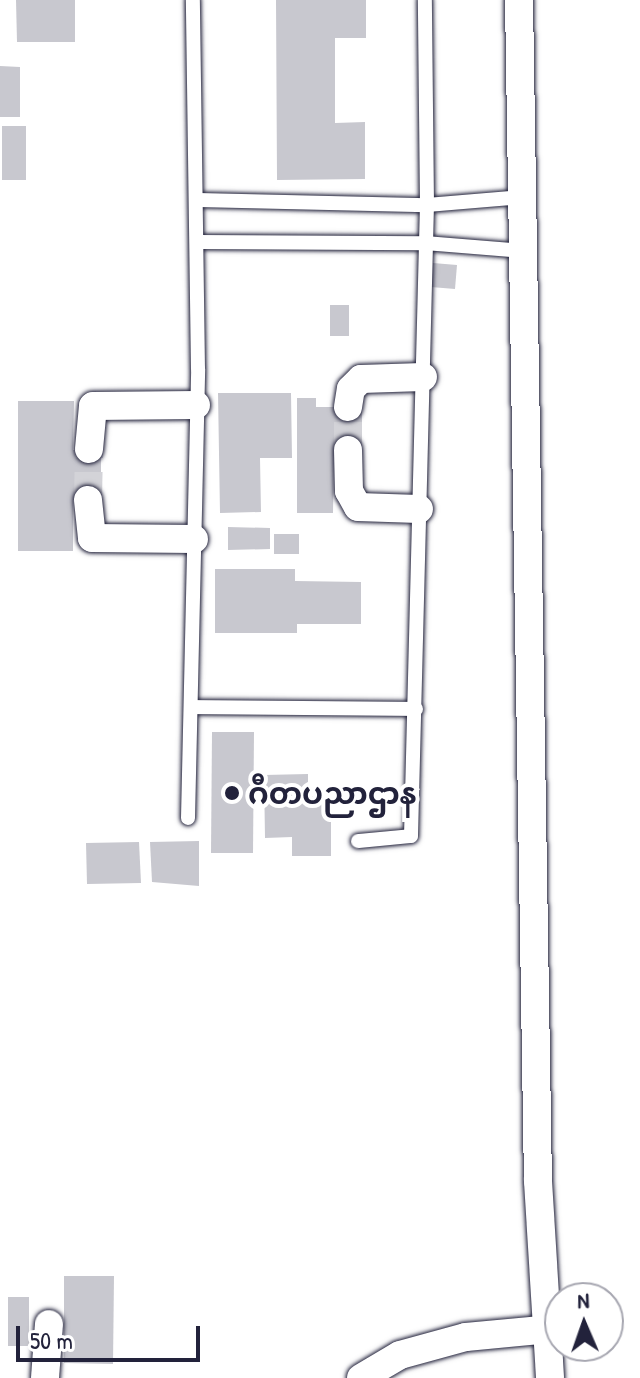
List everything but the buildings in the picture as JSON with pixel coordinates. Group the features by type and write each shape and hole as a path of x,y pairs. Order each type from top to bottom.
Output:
{"street":[{"path":"519,0 538,1181 546,1282"},
{"path":"348,407 351,389 361,379 423,377"},
{"path":"89,449 93,406 196,405"},
{"path":"348,450 349,491 358,507 419,509"},
{"path":"88,500 92,538 194,539"},
{"path":"45,1378 49,1324"},
{"path":"361,1378 400,1355 466,1337 544,1330"}],"lane":[{"path":"188,818 198,242 193,0"},
{"path":"358,841 411,836 427,205 425,0"},
{"path":"198,200 427,205 523,197"},
{"path":"198,242 425,243 524,251"},
{"path":"191,707 416,709"}],"tunnel":[{"path":"348,407 348,450"},
{"path":"88,500 89,449"}],"place":[{"name":"ဂီတပညာဌာန","path":"232,793"}]}
